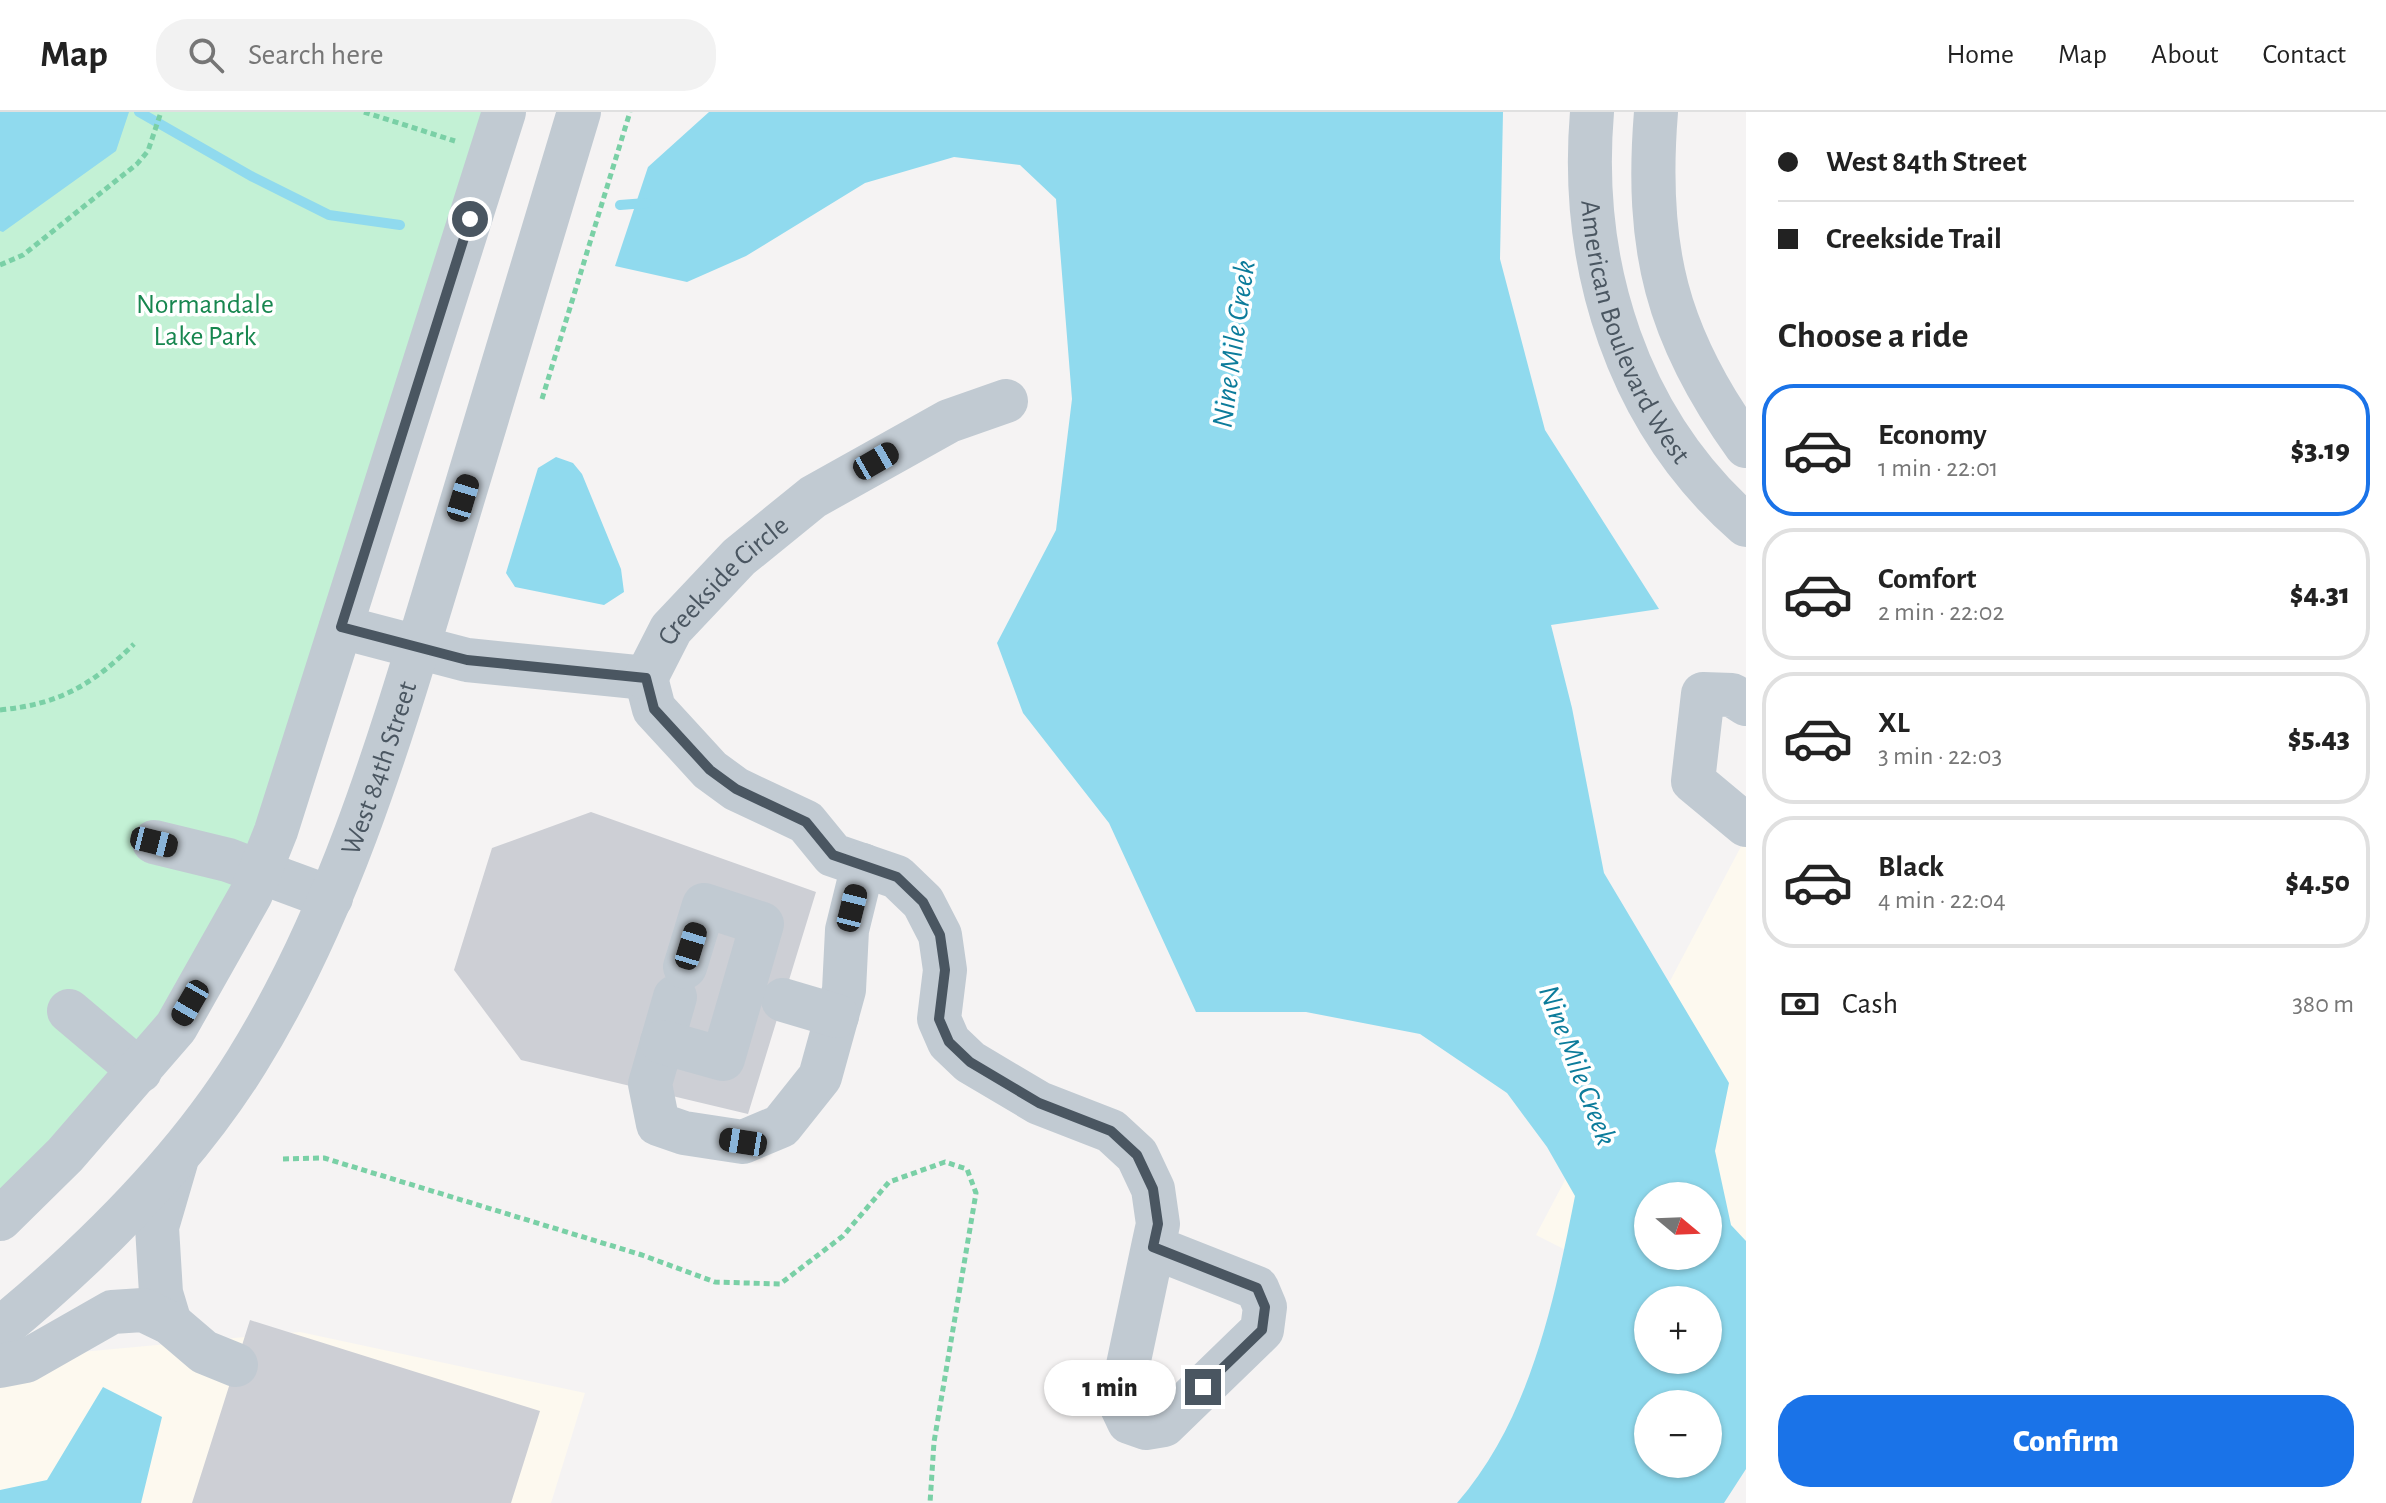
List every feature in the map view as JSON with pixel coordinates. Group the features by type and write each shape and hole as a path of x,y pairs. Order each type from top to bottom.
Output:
{"street":[{"path":"0,1219 65,1155 176,1027 219,953 260,871 341,627 504,112"},
{"name":"West 84th Street","path":"0,1329 53,1285 179,1152 246,1063 296,977 331,898 419,645 579,112"},
{"name":"American Boulevard West","path":"1592,112 1587,165 1592,236 1608,309 1633,374 1672,443 1720,502 1746,525"},
{"name":"American Boulevard West","path":"1656,112 1652,165 1654,234 1673,313 1710,396 1746,446"},
{"name":"Creekside Circle","path":"341,627 467,660 646,678 671,629 739,557 813,497 949,421 1006,401"},
{"path":"646,678 654,709 710,770 736,789 806,822 833,855 897,877 923,902 940,935 945,970 939,1019 949,1042 970,1062 1039,1103 1111,1131 1137,1155 1153,1189 1158,1224 1153,1247"},
{"path":"1746,704 1732,695 1703,694 1693,781 1746,825"},
{"path":"154,842 260,871 331,898"},
{"path":"662,1042 723,1059 762,924 704,905 680,982 662,1042 650,1084 658,1124 684,1133 743,1142 781,1126 820,1077 844,990 847,930 863,865"},
{"path":"783,1000 837,1016"},
{"path":"69,1011 140,1071"},
{"path":"170,1323 161,1293 157,1227 179,1152"},
{"path":"0,1366 26,1361 112,1312 143,1310 170,1323 220,1358"}],"path":[{"path":"0,265 23,255 119,179 148,151 161,112"},
{"path":"364,112 457,141"},
{"path":"542,399 630,112"},
{"path":"0,710 58,700 102,676 134,644"},
{"path":"283,1159 324,1158 642,1255 715,1282 780,1284 843,1236 889,1182 945,1162 967,1169 976,1193 934,1442 930,1503"}],"shaded area":[{"path":"1746,837 1746,1342 1722,1315 1722,1286 1636,1286 1536,1235"},
{"path":"300,1332 585,1393 551,1503 0,1503 0,1369 15,1358"}],"green space":[{"name":"Normandale Lake Park","path":"0,112 486,112 256,839 229,903 190,974 142,1041 87,1106 0,1193"}],"water":[{"path":"0,112 129,112 116,151 3,232 0,231"},
{"path":"709,112 1503,112 1500,259 1545,430 1659,609 1551,625 1572,708 1604,873 1729,1083 1715,1151 1722,1182 1634,1182 1634,1270 1722,1270 1722,1183 1731,1225 1746,1241 1746,1469 1724,1503 1457,1503 1482,1470 1503,1434 1536,1358 1558,1277 1575,1196 1547,1147 1507,1093 1420,1034 1306,1012 1196,1012 1109,823 1023,713 997,643 1056,530 1072,399 1056,199 1020,165 954,157 865,183 746,256 687,282 615,266 648,167"},
{"path":"556,457 573,463 582,474 621,569 624,592 604,605 515,587 506,573 538,468"},
{"path":"103,1387 162,1417 141,1503 0,1503 0,1490 47,1480"}],"building":[{"path":"591,812 816,892 748,1114 521,1060 454,970 492,848"},
{"path":"250,1320 540,1411 511,1503 192,1503"}],"waterway":[{"name":"Nine Mile Creek","path":"139,112 251,176 329,215 400,225"},
{"name":"Nine Mile Creek","path":"620,205 646,203"}],"route":[{"path":"470,219 341,627 467,660 646,678 654,709 710,770 736,789 806,822 833,855 897,877 923,902 940,935 945,970 939,1019 949,1042 970,1062 1004,1079 1039,1103 1111,1131 1137,1155 1153,1189 1158,1224 1153,1247 1257,1288 1265,1307 1262,1330 1203,1387"}]}
